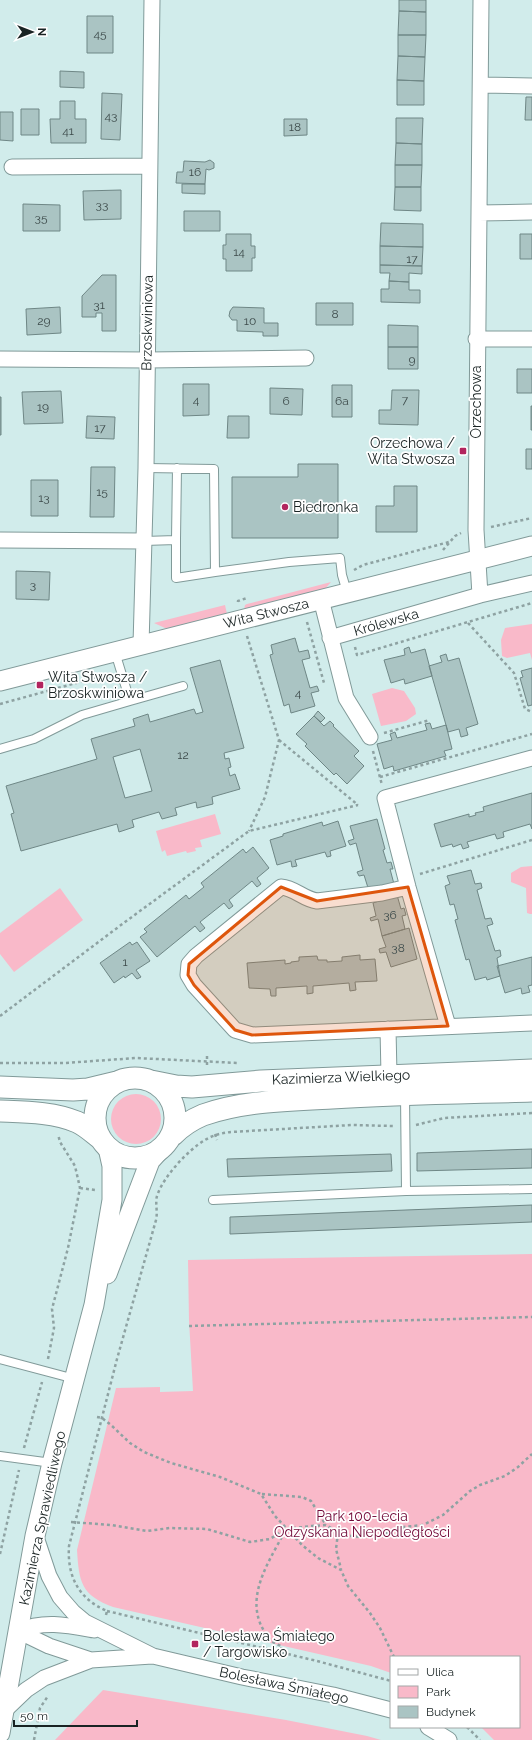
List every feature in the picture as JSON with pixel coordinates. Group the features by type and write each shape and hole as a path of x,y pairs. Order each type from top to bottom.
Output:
{"main road":[{"name":"Kazimierza Wielkiego","path":"151,1081 176,1086 192,1087 261,1081 532,1070"},
{"path":"0,1087 73,1090 88,1089 130,1078 141,1078 151,1081 164,1090 172,1103 175,1114 172,1135 167,1143 159,1151 150,1156 133,1158 117,1154 88,1128 69,1120 42,1114 0,1110"},
{"path":"104,1143 96,1122 97,1106 102,1096 110,1087 119,1081"},
{"name":"Kazimierza Wielkiego","path":"172,1135 182,1126 195,1118 236,1107 286,1101 405,1094 532,1091"}],"street":[{"name":"Brzoskwiniowa","path":"141,645 146,468 146,360 152,0"},
{"name":"Orzechowa","path":"477,560 476,339 481,85 481,0"},
{"path":"481,85 532,86"},
{"path":"12,167 149,166"},
{"path":"479,213 532,212"},
{"path":"476,339 532,339"},
{"path":"0,360 306,358"},
{"path":"0,540 144,541"},
{"name":"Wita Stwosza","path":"0,681 532,546"},
{"path":"477,560 480,595"},
{"name":"Królewska","path":"330,638 480,595 532,582"},
{"path":"320,599 346,698 370,737"},
{"path":"448,1026 407,883 385,798 532,758"},
{"path":"407,883 382,893 317,901 309,900 288,888 281,887 196,956 189,964 188,975 194,985 235,1030 252,1035 532,1023"},
{"path":"388,1029 389,1075"},
{"name":"Kazimierza Sprawiedliwego","path":"0,1733 35,1536 52,1463 94,1305 112,1200 112,1166 104,1143"},
{"name":"Kazimierza Sprawiedliwego","path":"94,1305 124,1234 150,1161 159,1151"},
{"name":"Bolesława Śmiałego","path":"35,1536 49,1576 60,1597 73,1612 85,1622 153,1656 242,1677 333,1695 390,1710"},
{"name":"Bolesława Śmiałego","path":"18,1631 38,1624 65,1625 102,1631"},
{"name":"Bolesława Śmiałego","path":"18,1631 49,1646 91,1660"},
{"name":"Bolesława Śmiałego","path":"3,1712 26,1690 44,1678 91,1660 153,1656"},
{"path":"430,1728 449,1740"}],"lane":[{"path":"146,468 214,469 215,572"},
{"path":"177,468 176,578 288,562 340,558 342,575 347,592"},
{"path":"144,541 176,540"},
{"path":"115,652 130,701"},
{"path":"0,749 34,739 82,714 183,686"},
{"path":"405,1094 406,1191"},
{"path":"213,1200 406,1191 532,1189"},
{"path":"0,1360 75,1379"},
{"path":"0,1456 52,1463"}],"path":[{"path":"351,572 363,565 449,542"},
{"path":"351,633 357,656 532,603"},
{"path":"307,622 326,690"},
{"path":"468,622 514,673 525,709 532,712"},
{"path":"247,636 279,740 265,797 249,831"},
{"path":"385,798 370,737 430,720"},
{"path":"380,777 532,734"},
{"path":"0,1016 249,831 358,805 279,740"},
{"path":"407,883 532,840"},
{"path":"0,1063 65,1063 136,1058 244,1063"},
{"path":"390,1681 280,1652 107,1611 86,1600 74,1581 68,1554 75,1522 158,1213 158,1195 162,1185 182,1160 204,1140 215,1135 231,1132 352,1125 405,1127 444,1118 532,1113"},
{"path":"215,1135 217,1140"},
{"path":"189,1326 532,1317"},
{"path":"97,1417 102,1418 130,1443 144,1452 171,1463 220,1477 261,1494 302,1497 311,1501 326,1525 338,1533 361,1537 379,1536 404,1527 423,1525 443,1515 461,1498 480,1485 506,1476 532,1454"},
{"path":"261,1494 275,1516 302,1545 318,1558 341,1570"},
{"path":"71,1522 111,1525 147,1531 170,1528 207,1529 250,1542 270,1539 286,1529 326,1525"},
{"path":"280,1656 282,1646 273,1642 261,1626 256,1604 262,1576 286,1529"},
{"path":"338,1533 336,1548 341,1570 348,1586 380,1628 394,1656"},
{"path":"102,1631 107,1611"},
{"path":"34,1740 40,1708 51,1692"},
{"path":"468,1728 480,1740"}],"highlighted area":[{"path":"281,887 317,901 408,887 448,1026 252,1035 235,1030 216,1011 194,985 188,975 189,964"}],"green space":[{"path":"331,582 325,589 244,610 245,605 247,604"},
{"path":"225,605 227,614 171,628 165,628 154,623"},
{"path":"532,624 532,660 530,653 507,658 502,656 501,640 505,628"},
{"path":"392,688 404,691 415,708 416,714 406,721 381,726 372,694"},
{"path":"215,814 221,834 200,840 202,847 195,848 196,851 187,853 186,851 167,856 165,850 162,852 156,831"},
{"path":"532,866 532,914 530,914 527,913 526,888 511,882 511,873 521,867"},
{"path":"60,888 83,920 14,972 0,954 0,933"},
{"path":"136,1094 145,1096 154,1101 159,1110 161,1119 159,1128 154,1137 145,1142 136,1144 127,1142 118,1137 113,1128 111,1119 113,1110 118,1101 127,1096"},
{"name":"Park 100-lecia Odzyskania Niepodległości","path":"532,1254 532,1740 494,1740 482,1728 520,1728 520,1656 390,1656 390,1673 371,1666 113,1607 94,1598 88,1592 81,1579 77,1550 116,1388 160,1387 160,1392 193,1391 189,1320 188,1260"},
{"path":"103,1690 286,1720 381,1740 55,1740"}],"building":[{"path":"399,0 426,0 426,12 399,11"},
{"path":"399,11 426,12 426,35 398,35"},
{"path":"87,16 113,16 113,53 87,53"},
{"path":"398,35 426,35 425,57 398,56"},
{"path":"398,56 425,57 424,81 397,80"},
{"path":"60,71 84,72 84,88 60,87"},
{"path":"397,80 424,81 424,105 397,105"},
{"path":"102,93 122,94 120,140 101,139"},
{"path":"526,97 532,97 532,120 525,120"},
{"path":"60,101 75,101 75,119 86,119 86,143 51,143 50,119 60,119"},
{"path":"21,109 39,109 39,135 21,135"},
{"path":"0,112 13,112 13,141 0,140"},
{"path":"396,118 423,118 422,144 396,143"},
{"path":"284,119 307,119 307,135 284,136"},
{"path":"396,143 422,144 422,165 395,165"},
{"path":"210,160 214,163 214,168 209,170 206,169 205,184 176,183 177,172 183,172 184,161 205,162"},
{"path":"395,165 422,165 421,187 395,187"},
{"path":"182,184 205,184 205,194 182,193"},
{"path":"395,187 421,187 421,211 394,210"},
{"path":"121,190 121,219 84,220 83,191"},
{"path":"23,204 60,205 60,231 23,231"},
{"path":"184,211 220,211 220,231 184,231"},
{"path":"381,223 423,224 423,247 380,246"},
{"path":"226,234 251,234 251,246 255,246 255,258 252,258 252,271 226,271 226,259 223,259 223,245 226,245"},
{"path":"520,234 532,234 532,259 520,259"},
{"path":"380,246 423,247 422,266 380,265"},
{"path":"380,265 422,266 422,274 409,273 409,282 389,281 390,273 380,273"},
{"path":"102,275 116,275 116,331 102,331 102,313 96,313 96,317 82,317 82,296"},
{"path":"389,281 409,282 409,290 420,290 420,303 381,302 381,289 389,289"},
{"path":"316,303 353,303 353,325 316,325"},
{"path":"60,307 61,333 27,335 26,309"},
{"path":"233,307 264,308 264,323 278,323 278,336 263,336 263,332 237,331 237,320 232,320 229,316"},
{"path":"388,325 418,326 418,347 388,347"},
{"path":"388,347 418,347 418,369 388,369"},
{"path":"517,369 532,369 532,393 517,393"},
{"path":"183,384 209,384 209,415 183,416"},
{"path":"332,385 352,385 352,417 332,417"},
{"path":"270,388 303,389 302,415 270,414"},
{"path":"392,390 419,390 418,425 379,424 379,410 391,410"},
{"path":"61,391 63,423 24,424 22,392"},
{"path":"1,397 1,435 0,435"},
{"path":"532,406 532,430 531,430"},
{"path":"87,416 115,417 114,439 86,438"},
{"path":"228,416 249,416 249,438 227,438"},
{"path":"526,449 532,449 532,469 526,469"},
{"name":"Biedronka","path":"298,464 338,464 338,538 232,538 232,477 298,477"},
{"path":"91,467 115,467 114,517 90,517"},
{"path":"31,480 58,480 58,516 31,516"},
{"path":"394,486 417,486 417,532 376,532 376,506 394,506"},
{"path":"16,571 50,572 49,600 16,599"},
{"path":"295,638 299,652 308,650 310,658 302,660 310,688 317,686 319,691 311,693 315,706 291,713 289,704 284,706 270,655 273,654 271,645"},
{"path":"409,647 411,653 425,649 432,676 405,684 404,679 391,683 384,660 405,655 404,649"},
{"path":"446,654 448,661 459,658 478,724 466,728 468,735 461,737 459,729 448,732 429,666 442,662 440,656"},
{"path":"220,660 244,748 224,753 225,759 229,758 231,767 228,768 230,776 235,774 240,789 212,797 213,804 197,808 196,802 175,808 177,815 162,819 159,812 132,820 134,827 119,832 117,824 21,851 11,814 14,813 6,786 97,759 91,739 135,726 133,719 148,714 150,722 194,709 196,714 203,712 190,668","holes":["140,749 152,791 125,798 113,757"]},
{"path":"532,668 532,705 528,706 520,678 523,677 521,671"},
{"path":"318,711 325,718 321,722 314,716"},
{"path":"314,716 324,726 330,721 334,725 333,726 359,751 354,756 364,766 347,784 336,773 334,775 305,746 307,744 296,734"},
{"path":"430,723 432,729 446,725 452,749 444,751 446,756 394,771 393,766 384,769 377,744 392,740 390,734 395,732 397,738 427,730 425,724"},
{"path":"532,793 532,829 530,824 503,832 504,837 497,839 495,834 467,842 469,847 463,849 461,844 453,847 452,844 441,847 434,824 469,814 469,817 476,815 475,813 484,811 483,807"},
{"path":"377,819 387,863 391,862 393,869 390,869 394,884 369,891 364,875 359,876 357,872 363,870 356,843 350,845 348,841 354,839 350,826"},
{"path":"338,821 346,846 330,851 331,856 327,857 325,852 295,860 297,866 292,867 291,861 277,865 270,840 283,836 283,834 322,822 323,826"},
{"path":"253,847 269,868 257,878 261,884 257,887 252,881 229,900 233,906 229,909 224,903 200,922 205,928 200,932 195,926 157,957 140,937 147,932 144,929 186,895 189,899 204,887 201,883 243,849 246,853"},
{"path":"471,870 475,884 481,883 482,888 477,890 485,919 491,918 493,924 487,926 495,951 500,950 501,956 497,958 500,976 487,980 486,977 475,980 469,959 466,960 455,920 458,919 454,904 450,905 445,886 450,884 447,876"},
{"path":"397,895 401,909 404,908 406,915 402,916 405,929 382,936 378,919 371,921 370,918 376,916 373,903"},
{"path":"409,928 417,959 391,967 386,952 380,953 379,949 386,947 382,936"},
{"path":"130,942 132,945 137,942 150,961 136,970 141,977 137,979 132,973 125,978 124,976 114,983 100,963"},
{"path":"360,955 360,960 375,959 377,981 355,982 356,990 350,991 349,983 313,986 313,993 307,994 307,986 276,988 276,996 271,996 270,989 249,988 247,963 285,960 285,964 299,961 299,957 317,956 318,960 327,960 327,962 342,961 342,957"},
{"path":"532,957 532,985 528,986 530,992 522,994 521,988 505,993 497,966"},
{"path":"532,1149 532,1168 417,1171 417,1153"},
{"path":"391,1154 392,1171 228,1177 227,1159"},
{"path":"532,1205 532,1222 230,1234 230,1217"}],"place":[{"name":"Orzechowa / Wita Stwosza","path":"463,451"},
{"name":"Biedronka","path":"285,507"},
{"name":"Wita Stwosza / Brzoskwiniowa","path":"40,685"},
{"name":"Bolesława Śmiałego / Targowisko","path":"195,1644"}]}
